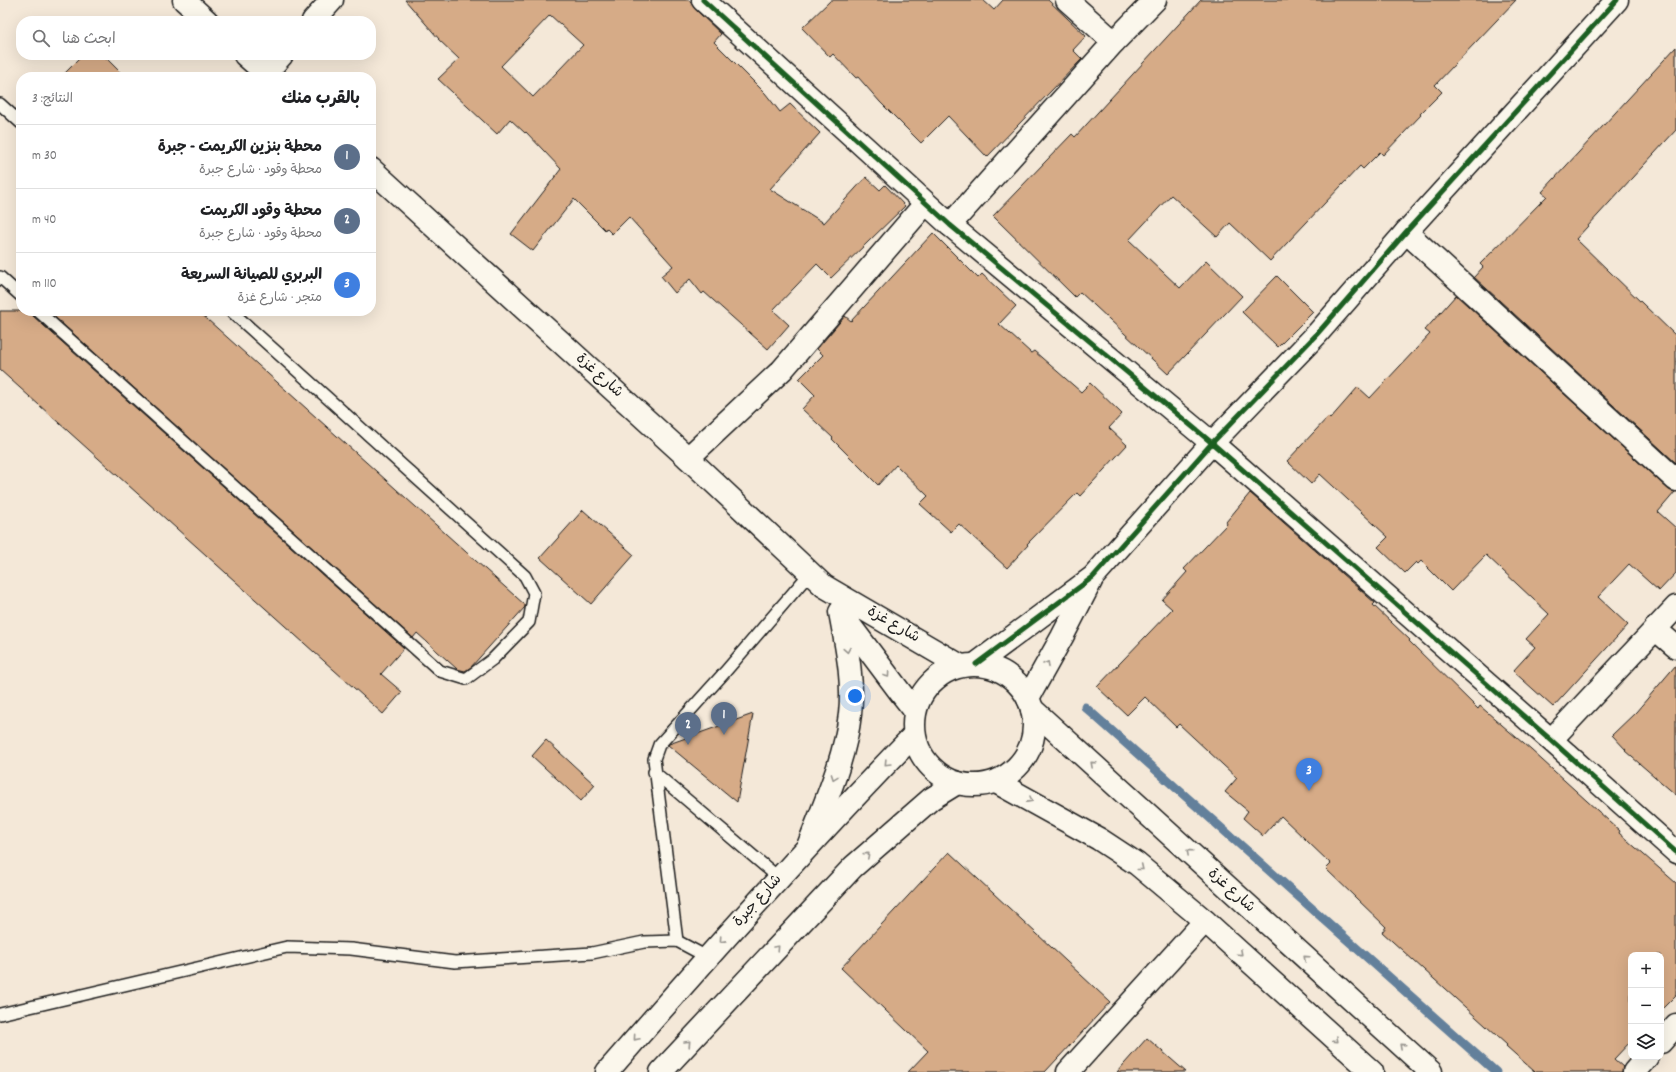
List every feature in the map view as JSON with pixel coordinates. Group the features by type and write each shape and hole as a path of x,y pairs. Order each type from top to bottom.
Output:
{"street":[{"path":"184,0 202,16"},
{"path":"318,16 332,0"},
{"path":"703,0 926,204 1212,443 1551,740 1676,852"},
{"path":"1067,0 1114,42"},
{"path":"950,225 1114,42 1155,0"},
{"path":"969,665 992,668 1006,674 1018,685 1030,703 1034,731 1028,752 1015,770 996,782 977,786 957,783 937,773 922,757 914,735 913,723 915,711 924,690 940,675 969,665 1093,577 1212,443 1317,334 1406,232 1617,0"},
{"path":"251,60 265,72"},
{"path":"270,72 278,60"},
{"name":"شارع غزة","path":"376,174 688,458 817,580 915,711"},
{"path":"688,458 782,370 926,204"},
{"path":"1406,232 1676,480"},
{"path":"1030,703 1093,577"},
{"name":"شارع غزة","path":"817,580 969,665"},
{"path":"1551,740 1676,607"},
{"path":"809,844 845,745 850,714 850,666 840,612"},
{"path":"1655,629 1676,647"},
{"name":"شارع غزة","path":"1030,703 1431,1072"},
{"name":"شارع جبرة","path":"607,1072 707,957 809,844 914,735"},
{"path":"996,782 1099,839 1137,864 1205,921 1372,1072"},
{"path":"661,1072 853,867 931,799 957,783"},
{"path":"1068,1072 1205,921"},
{"path":"1664,1039 1676,1025"},
{"path":"1634,1072 1644,1060"}],"lane":[{"path":"0,104 16,118"},
{"path":"0,277 16,291"},
{"path":"44,316 440,671 466,679 493,658 529,622 534,593 525,576 236,316"},
{"path":"677,940 654,772 654,759 659,745 725,672 817,580"},
{"path":"654,772 779,878"},
{"path":"0,1014 287,947 351,949 455,962 592,953 644,942 677,940 707,957"}],"building":[{"path":"405,0 689,0 695,9 721,34 714,42 765,93 780,112 790,104 820,133 770,189 824,223 866,177 880,190 885,185 905,206 831,278 817,264 773,310 789,325 768,349 704,292 702,294 690,279 675,293 661,276 673,266 629,217 612,234 606,228 605,230 574,199 533,251 511,234 561,169 526,132 525,133 510,119 497,134 438,79 459,59 439,39","holes":["550,15 583,45 533,97 501,66"]},
{"path":"831,0 983,0 994,10 1003,0 1048,0 1086,36 1073,50 1082,59 987,157 948,116 921,143 880,102 858,77 856,78 833,54 830,57 802,28"},
{"path":"1201,0 1516,0 1435,85 1442,92 1420,114 1421,115 1383,155 1380,152 1363,169 1360,166 1270,261 1230,223 1217,237 1171,195 1129,240 1180,288 1206,261 1242,296 1168,374 1080,292 1075,297 993,216 1072,134 1075,137"},
{"path":"1676,47 1676,130 1576,239 1676,336 1676,463 1474,277 1483,267 1480,264 1547,196 1542,192"},
{"path":"78,60 108,60 120,72 66,72"},
{"path":"933,233 978,278 982,274 1016,306 999,324 1031,353 1034,351 1081,392 1090,383 1122,414 1109,428 1127,445 1080,496 1077,493 1027,544 1028,545 1007,568 959,524 951,532 920,504 928,496 896,465 878,485 832,439 833,438 802,409 815,395 799,379 823,355 817,349 845,316 851,321"},
{"path":"1277,276 1313,312 1278,347 1242,312"},
{"path":"1456,295 1668,489 1675,492 1658,512 1676,528 1676,573 1659,591 1629,564 1598,597 1628,625 1553,707 1513,671 1535,647 1526,639 1549,614 1486,555 1451,591 1421,561 1418,564 1416,562 1405,573 1378,547 1388,537 1320,474 1311,484 1287,461 1328,417 1330,419 1358,387 1370,398 1430,334 1425,330"},
{"path":"0,311 16,311 16,316 33,316 404,648 381,674 402,692 383,714 0,370"},
{"path":"54,316 204,316 525,605 525,607 471,667 465,671 457,669 417,633 413,638"},
{"path":"1250,493 1375,603 1373,605 1478,709 1480,706 1531,750 1620,831 1619,833 1676,883 1676,995 1664,1007 1664,952 1628,952 1628,1044 1614,1059 1623,1067 1622,1072 1535,1072 1382,932 1386,927 1326,869 1331,864 1281,816 1263,836 1243,818 1248,811 1225,792 1237,778 1179,724 1176,727 1145,697 1127,715 1097,687 1172,609 1162,600 1187,572 1184,569 1227,524 1226,522"},
{"path":"583,510 634,555 591,604 540,558"},
{"path":"1676,665 1676,795 1625,751 1626,750 1612,735 1636,712"},
{"path":"753,714 737,802 668,745 669,744"},
{"path":"546,740 595,785 581,801 532,756"},
{"path":"949,852 1110,1002 1045,1072 908,1072 928,1051 841,968"},
{"path":"1147,1038 1186,1072 1117,1072"}],"waterway":[{"path":"1085,707 1496,1072"}],"cycle path":[{"path":"703,0 950,225 1212,443 1551,740 1676,852"},
{"path":"976,664 1093,577 1212,443 1317,334 1406,232 1617,0"}],"place":[{"name":"محطة بنزين الكريمت - جبرة","path":"724,735"},
{"name":"محطة وقود الكريمت","path":"688,745"},
{"name":"البربري للصيانة السريعة","path":"1309,791"}]}
